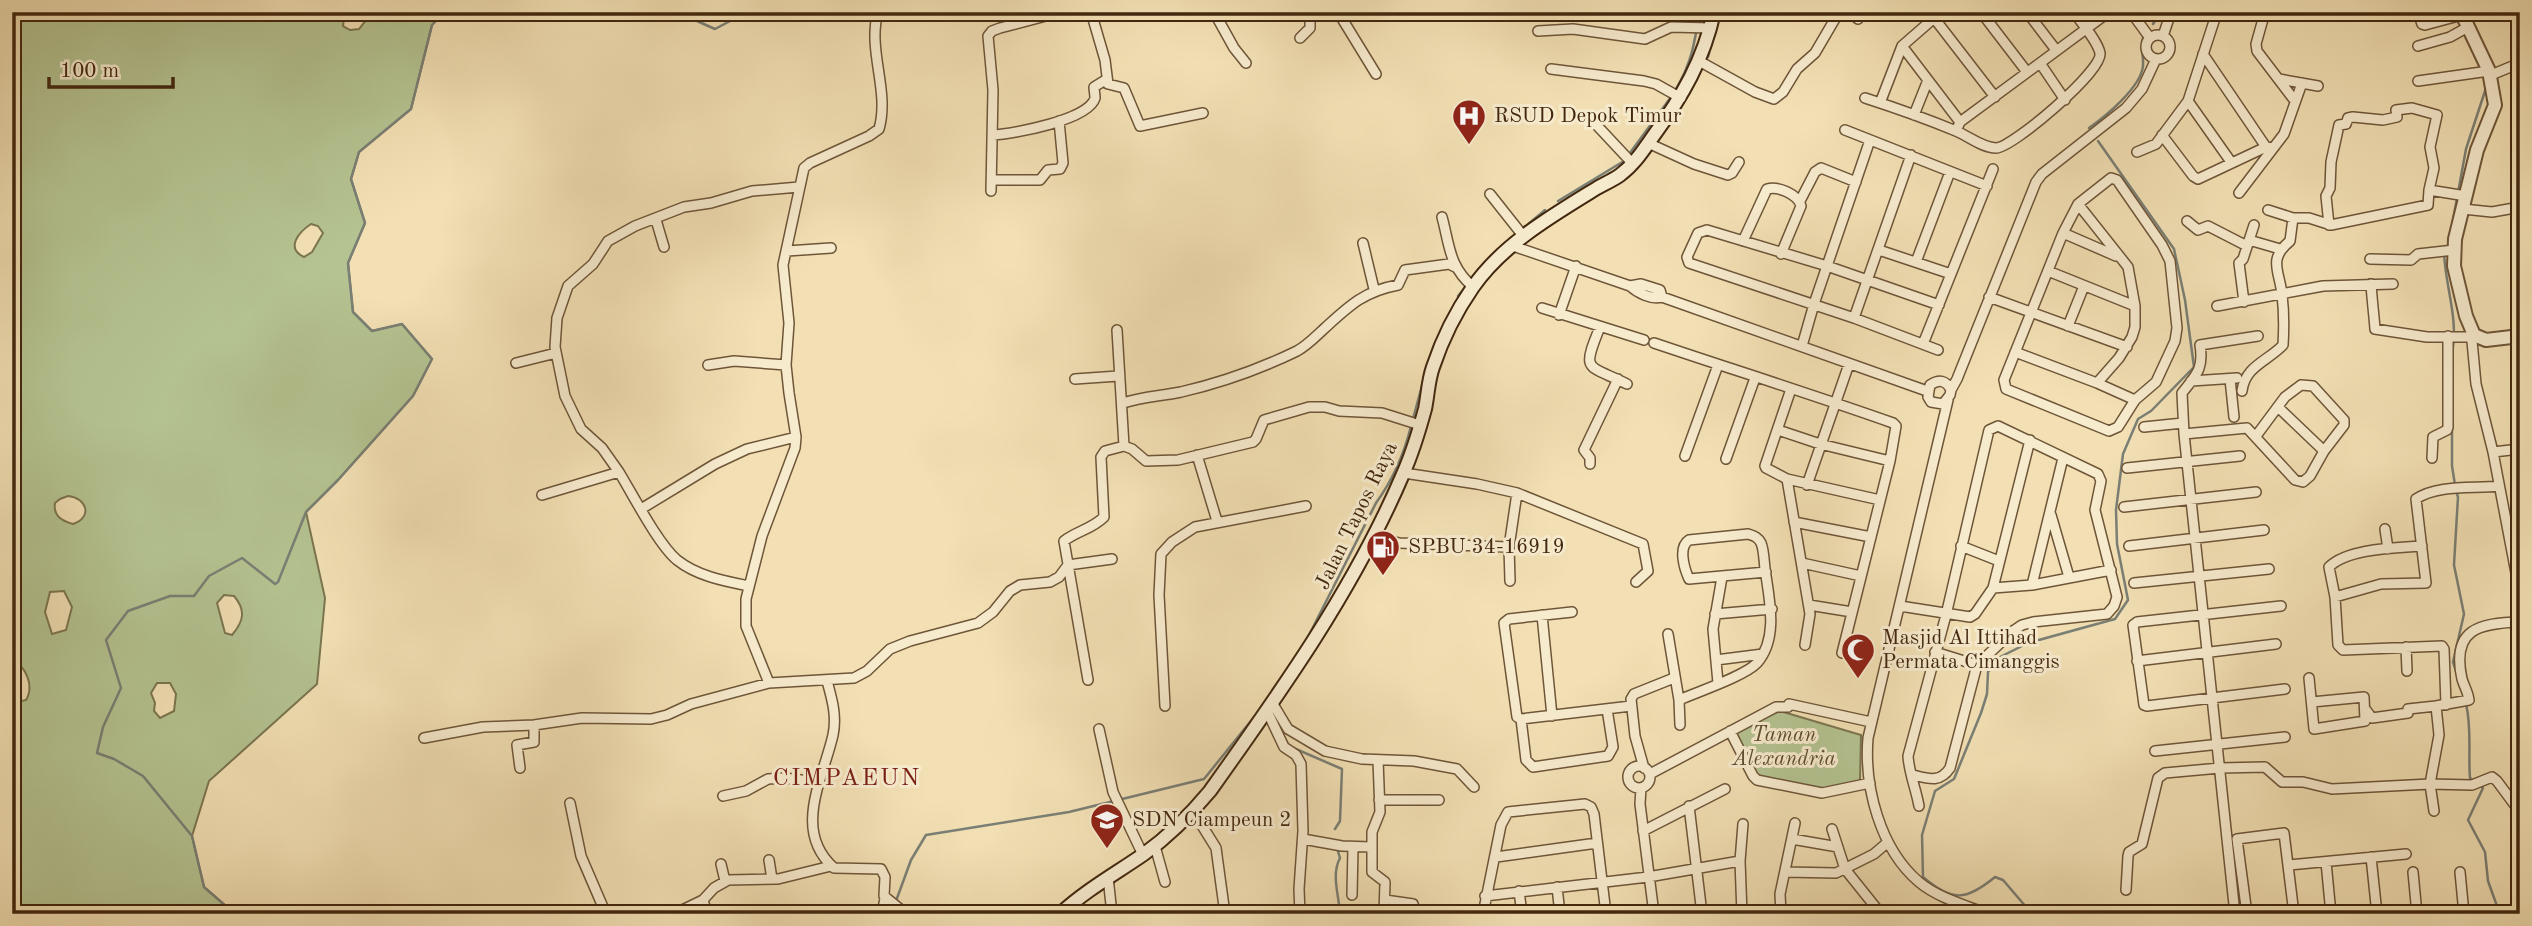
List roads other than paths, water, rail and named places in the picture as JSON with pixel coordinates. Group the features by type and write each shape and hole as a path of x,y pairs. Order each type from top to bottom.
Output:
{"main road":[{"name":"Jalan Tapos Raya","path":"1060,914 1108,877 1155,846 1193,811 1210,791 1326,622 1373,538 1404,473 1433,366 1472,286 1513,246 1520,232 1619,176 1629,160 1648,143 1680,97 1699,61 1703,28 1714,12"},
{"path":"2459,15 2486,72 2495,105 2494,113 2482,132 2463,209 2447,251 2454,265 2473,336 2486,340 2520,336"}],"street":[{"path":"769,683 746,626 745,610 762,536 795,448 796,437 786,365 789,323 783,265 804,168 879,129 881,95 874,26 878,12"},
{"path":"991,191 993,90 988,36 1000,28 1061,12"},
{"path":"1091,12 1105,60 1109,86 1124,88 1140,126 1203,114"},
{"path":"1214,12 1237,53 1246,63"},
{"path":"1300,38 1310,28 1310,12"},
{"path":"1338,12 1376,74"},
{"path":"1699,61 1755,92 1774,99 1783,92 1797,69 1815,53 1839,12"},
{"path":"1849,12 1858,19"},
{"path":"1981,12 2027,72"},
{"path":"2027,12 2056,50"},
{"path":"1865,98 1914,116 1958,127 1990,148 1999,148 2064,100 2099,61 2100,54 2074,12"},
{"path":"1958,127 2109,12"},
{"path":"2131,12 2150,38"},
{"path":"2163,36 2171,12"},
{"path":"2137,152 2153,147 2188,101 2217,12"},
{"path":"2265,12 2256,44 2261,57 2295,101"},
{"path":"2418,12 2422,24 2425,25 2459,15"},
{"path":"1880,103 1902,46 1937,15 1995,97"},
{"path":"1538,31 1573,29 1645,39 1666,28 1703,28"},
{"path":"2418,47 2465,29"},
{"path":"1988,914 1946,898 1919,881 1898,859 1887,841 1870,783 1866,755 1871,724 1951,390 1958,379 2036,182 2042,174 2126,108 2142,89 2156,59 2167,55 2170,50 2168,39 2163,36 2156,35 2146,44 2150,56 2156,59"},
{"path":"1902,46 1958,127"},
{"path":"2203,54 2269,147"},
{"path":"2040,63 2064,100"},
{"path":"2418,81 2486,72 2520,63"},
{"path":"1551,69 1644,80 1680,97"},
{"path":"993,135 1017,134 1059,121 1091,104 1094,87 1107,79"},
{"path":"2279,79 2318,86"},
{"path":"1914,116 1928,80"},
{"path":"2239,193 2269,147 2284,134 2302,83"},
{"path":"2188,101 2231,162"},
{"path":"2268,210 2329,225 2428,205 2434,169 2434,155 2430,147 2437,115 2412,108 2396,110 2397,117 2390,120 2348,118 2346,124 2339,125 2331,162 2330,188 2326,196 2329,225"},
{"path":"1589,117 1629,160"},
{"path":"992,180 1036,181 1043,178 1048,170 1060,169 1063,163 1059,121"},
{"path":"1845,130 1987,186"},
{"path":"2162,135 2193,176 2203,177 2269,147"},
{"path":"1802,346 1870,139"},
{"path":"1648,143 1694,164 1728,174 1732,173 1739,162"},
{"path":"1854,318 1911,156"},
{"path":"1781,254 1801,206 1800,201 1815,173 1821,168 1856,182"},
{"path":"1923,344 1993,169"},
{"path":"1916,262 1950,172"},
{"path":"2114,178 2162,245 2170,261 2177,334 2156,382 2135,400 2118,427 2109,431 2006,389 2004,380 2063,233 2078,204 2114,178"},
{"path":"749,586 707,576 679,562 664,545 607,453 581,429 576,420 565,396 556,353 557,318 571,281 593,264 608,241 635,226 656,220 672,210 722,201 752,191 799,187"},
{"path":"1743,241 1767,189 1773,187 1800,201"},
{"path":"2429,190 2466,196"},
{"path":"1490,194 1520,232"},
{"path":"2078,204 2128,267 2135,306 2135,327 2127,347 2097,383"},
{"path":"2463,209 2492,212 2520,206"},
{"path":"1442,217 1455,267 1472,286"},
{"path":"2242,391 2243,384 2255,366 2283,345 2282,295 2275,270 2280,250 2290,241 2293,218"},
{"path":"656,220 664,247"},
{"path":"2187,220 2197,230 2208,226 2248,243 2280,250"},
{"path":"2244,302 2239,266 2255,225"},
{"path":"1938,350 1814,304 1689,263 1687,260 1698,233 1702,231 1743,241 1939,305"},
{"path":"2063,233 2120,258"},
{"path":"1363,243 1374,289"},
{"path":"1513,246 1927,391"},
{"path":"787,251 831,248"},
{"path":"1879,250 1951,274"},
{"path":"2370,259 2409,261 2418,254 2447,251"},
{"path":"1123,403 1205,386 1266,365 1310,342 1348,307 1374,289 1398,285 1405,270 1449,264 1455,267"},
{"path":"1559,315 1576,266"},
{"path":"2048,271 2135,306"},
{"path":"2371,284 2373,309 2376,313 2375,329 2427,337 2473,336 2476,384 2520,583"},
{"path":"2217,306 2323,286 2393,284"},
{"path":"2068,326 2084,285"},
{"path":"1989,297 2127,347"},
{"path":"1542,308 1644,340"},
{"path":"1590,464 1590,458 1584,450 1623,382 1594,370 1589,365 1588,356 1600,327"},
{"path":"1116,330 1124,446"},
{"path":"2235,914 2184,434 2182,393 2199,372 2202,360 2200,345 2258,336"},
{"path":"2432,458 2433,437 2448,427 2452,336"},
{"path":"1654,343 1893,423 1896,431 1890,461 1843,653"},
{"path":"2015,352 2135,400"},
{"path":"516,363 556,353"},
{"path":"708,365 734,361 786,365"},
{"path":"1807,485 1849,364"},
{"path":"1685,456 1718,365"},
{"path":"1075,379 1118,376"},
{"path":"1726,460 1755,378"},
{"path":"2191,381 2234,378 2234,417"},
{"path":"1948,400 1943,404 1931,401 1927,391 1936,381 1948,384 1951,390"},
{"path":"2184,434 2247,428 2295,480 2303,482 2310,476 2324,451 2344,425 2344,420 2313,386 2301,385 2292,390 2256,436"},
{"path":"1791,389 1765,466 1768,470 1807,485 1880,500"},
{"path":"1088,680 1064,541 1071,535 1096,526 1104,517 1101,457 1105,451 1124,446 1146,461 1167,462 1252,442 1264,420 1309,407 1382,413 1418,424"},
{"path":"2279,408 2324,451"},
{"path":"2144,427 2183,424"},
{"path":"1913,775 1940,779 1950,768 1977,665 2022,625 2107,614 2117,597 2095,510 2101,481 2098,474 1998,426 1989,430 1946,615 1908,756 1919,806"},
{"path":"1777,430 1820,444 1890,461"},
{"path":"642,509 715,464 747,449 796,437"},
{"path":"1900,606 1946,615 1973,616 1993,588 2030,440"},
{"path":"2493,452 2520,449"},
{"path":"1197,455 1217,521"},
{"path":"2127,468 2240,456"},
{"path":"2032,585 2063,458"},
{"path":"542,495 619,472"},
{"path":"1404,473 1517,493 1643,544 1648,571 1636,582"},
{"path":"1787,479 1808,605 1810,625 1805,645"},
{"path":"2335,597 2381,584 2426,583 2416,499 2427,493 2499,486"},
{"path":"2124,507 2256,492"},
{"path":"1510,580 1509,547 1517,493"},
{"path":"1165,706 1159,595 1161,554 1165,548 1184,533 1217,521 1306,506"},
{"path":"2051,514 2069,577"},
{"path":"1794,522 1871,537"},
{"path":"2129,546 2264,530"},
{"path":"2385,530 2388,549"},
{"path":"1679,700 1756,664 1768,638 1772,609 1762,545 1755,536 1748,534 1685,542 1685,570 1689,579 1766,572"},
{"path":"1373,538 1399,543 1509,547"},
{"path":"2422,545 2361,553 2336,560 2329,567 2335,597 2338,645 2341,649 2443,647 2439,735 2430,784 2434,811"},
{"path":"1961,546 1999,561"},
{"path":"424,738 483,727 600,716 642,720 658,718 691,704 769,683 799,679 827,681 859,676 890,649 978,623 993,612 1010,591 1020,585 1050,582 1068,565 1112,559"},
{"path":"1802,563 1861,576"},
{"path":"2134,583 2269,569"},
{"path":"1993,588 2032,585 2111,570"},
{"path":"1718,682 1713,629 1722,577"},
{"path":"1808,605 1852,612"},
{"path":"2281,606 2137,622 2133,625 2144,705 2165,705 2285,689"},
{"path":"1715,614 1772,609"},
{"path":"1572,612 1509,619 1504,623 1515,714 1521,719 1526,760 1533,767 1608,756 1612,747 1607,709"},
{"path":"1542,615 1552,716"},
{"path":"2365,708 2372,718 2407,713 2408,709 2465,701 2460,659 2467,634 2477,627 2498,622 2520,622"},
{"path":"1668,634 1679,700 1680,725"},
{"path":"2137,661 2276,644"},
{"path":"2406,647 2407,671"},
{"path":"1936,652 1977,665"},
{"path":"1716,660 1763,653"},
{"path":"1641,788 1649,781 1635,736 1631,699 1634,694 1674,678"},
{"path":"2309,678 2314,729 2365,721 2364,697 2312,702"},
{"path":"827,681 832,699 833,734 812,807 812,825 818,848 831,866"},
{"path":"1641,788 1631,785 1628,778 1633,768 1647,771 1776,707 1797,705 1871,724"},
{"path":"1521,719 1631,706"},
{"path":"1270,707 1287,729 1325,751 1362,759 1414,761 1457,769 1474,787"},
{"path":"1270,707 1284,747 1300,758 1303,839 1300,914"},
{"path":"520,768 517,745 534,742 534,724"},
{"path":"1099,729 1117,802 1143,855"},
{"path":"1730,730 1757,780 1822,793 1870,783"},
{"path":"2155,751 2285,737"},
{"path":"1378,760 1380,812 1374,824 1371,847 1372,872 1384,879 1384,914"},
{"path":"2126,890 2129,852 2143,844 2158,778 2165,774 2220,768 2265,767 2282,782 2303,782 2332,789 2430,784 2472,785 2494,778 2520,812"},
{"path":"723,796 746,791 768,779 818,782"},
{"path":"1641,788 1643,831 1654,914"},
{"path":"1643,831 1725,789"},
{"path":"1379,800 1439,800"},
{"path":"570,803 581,856 606,914"},
{"path":"1483,914 1501,825 1508,812 1586,804 1594,814 1606,914"},
{"path":"1689,806 1702,914"},
{"path":"1193,811 1216,848 1227,914 1240,912"},
{"path":"1781,914 1780,894 1795,822"},
{"path":"1742,914 1740,862 1743,824"},
{"path":"1832,829 1845,869 1881,914"},
{"path":"2247,914 2237,839 2284,833 2294,914"},
{"path":"1303,839 1353,847 1371,847"},
{"path":"1791,839 1838,847"},
{"path":"1786,872 1832,874 1881,849 1887,841"},
{"path":"1496,857 1597,844"},
{"path":"1155,846 1165,882"},
{"path":"1352,895 1353,847"},
{"path":"2289,866 2406,853"},
{"path":"2371,857 2377,914"},
{"path":"769,860 772,879"},
{"path":"1485,896 1648,877 1740,862"},
{"path":"2326,862 2331,914"},
{"path":"721,864 725,881"},
{"path":"674,914 703,900 709,892 725,881 772,879 831,866 839,869 881,869 886,877 886,900 882,914"},
{"path":"2413,872 2417,914"},
{"path":"2459,872 2464,914"},
{"path":"1108,877 1112,914"},
{"path":"1557,887 1560,914"},
{"path":"1519,891 1522,914"},
{"path":"703,900 707,914"},
{"path":"886,900 906,914"},
{"path":"1385,900 1413,904 1416,914"},
{"path":"1867,914 1872,903"}],"waterway":[{"path":"235,914 204,887 192,836 143,776 114,759 97,753 103,727 121,688 106,640 128,611 170,596 194,596 209,576 242,558 275,584 278,582 306,512 413,396 432,359 402,324 372,331 353,312 348,263 365,223 351,179 359,152 411,109 432,25 444,12"},
{"path":"691,12 697,21 715,29 747,12"},
{"path":"1675,91 1692,53 1699,12"},
{"path":"2153,24 2161,12"},
{"path":"2089,128 2113,109 2136,83 2143,66 2143,38"},
{"path":"1708,57 1713,39"},
{"path":"2451,231 2466,149 2486,88"},
{"path":"1558,201 1624,161 1671,97"},
{"path":"2027,914 2027,908 2003,880 1995,877 1976,891 1959,895 1942,891 1923,877 1922,835 1935,791 1954,779 1981,713 1987,694 1988,672 2000,657 2028,643 2115,619 2128,600 2117,544 2116,510 2123,454 2138,419 2151,411 2194,367 2185,300 2174,249 2098,141"},
{"path":"1502,246 1545,210"},
{"path":"2444,252 2453,315 2452,353"},
{"path":"1458,296 1467,285"},
{"path":"1431,355 1439,335"},
{"path":"1413,419 1424,378"},
{"path":"2452,414 2452,466 2455,485"},
{"path":"1307,639 1402,457 1411,426"},
{"path":"2456,491 2458,497 2454,565 2464,614 2453,662 2458,677"},
{"path":"2466,704 2470,778 2474,781"},
{"path":"896,901 911,860 926,835 1069,812 1204,779 1263,706"},
{"path":"1281,730 1289,746 1342,769 1340,821 1335,829"},
{"path":"2480,786 2483,788 2468,820 2485,852 2488,881 2497,906 2494,914"},
{"path":"1337,848 1340,858 1336,878 1340,914"},
{"path":"2497,906 2501,914"}],"place":[{"name":"RSUD Depok Timur","path":"1469,146"},
{"name":"SPBU 34-16919","path":"1383,577"},
{"name":"Masjid Al Ittihad Permata Cimanggis","path":"1858,680"},
{"name":"SDN Ciampeun 2","path":"1107,850"}],"district":[{"name":"CIMPAEUN","path":"847,779"}],"park label":[{"name":"Taman Alexandria","path":"1784,747"}]}
